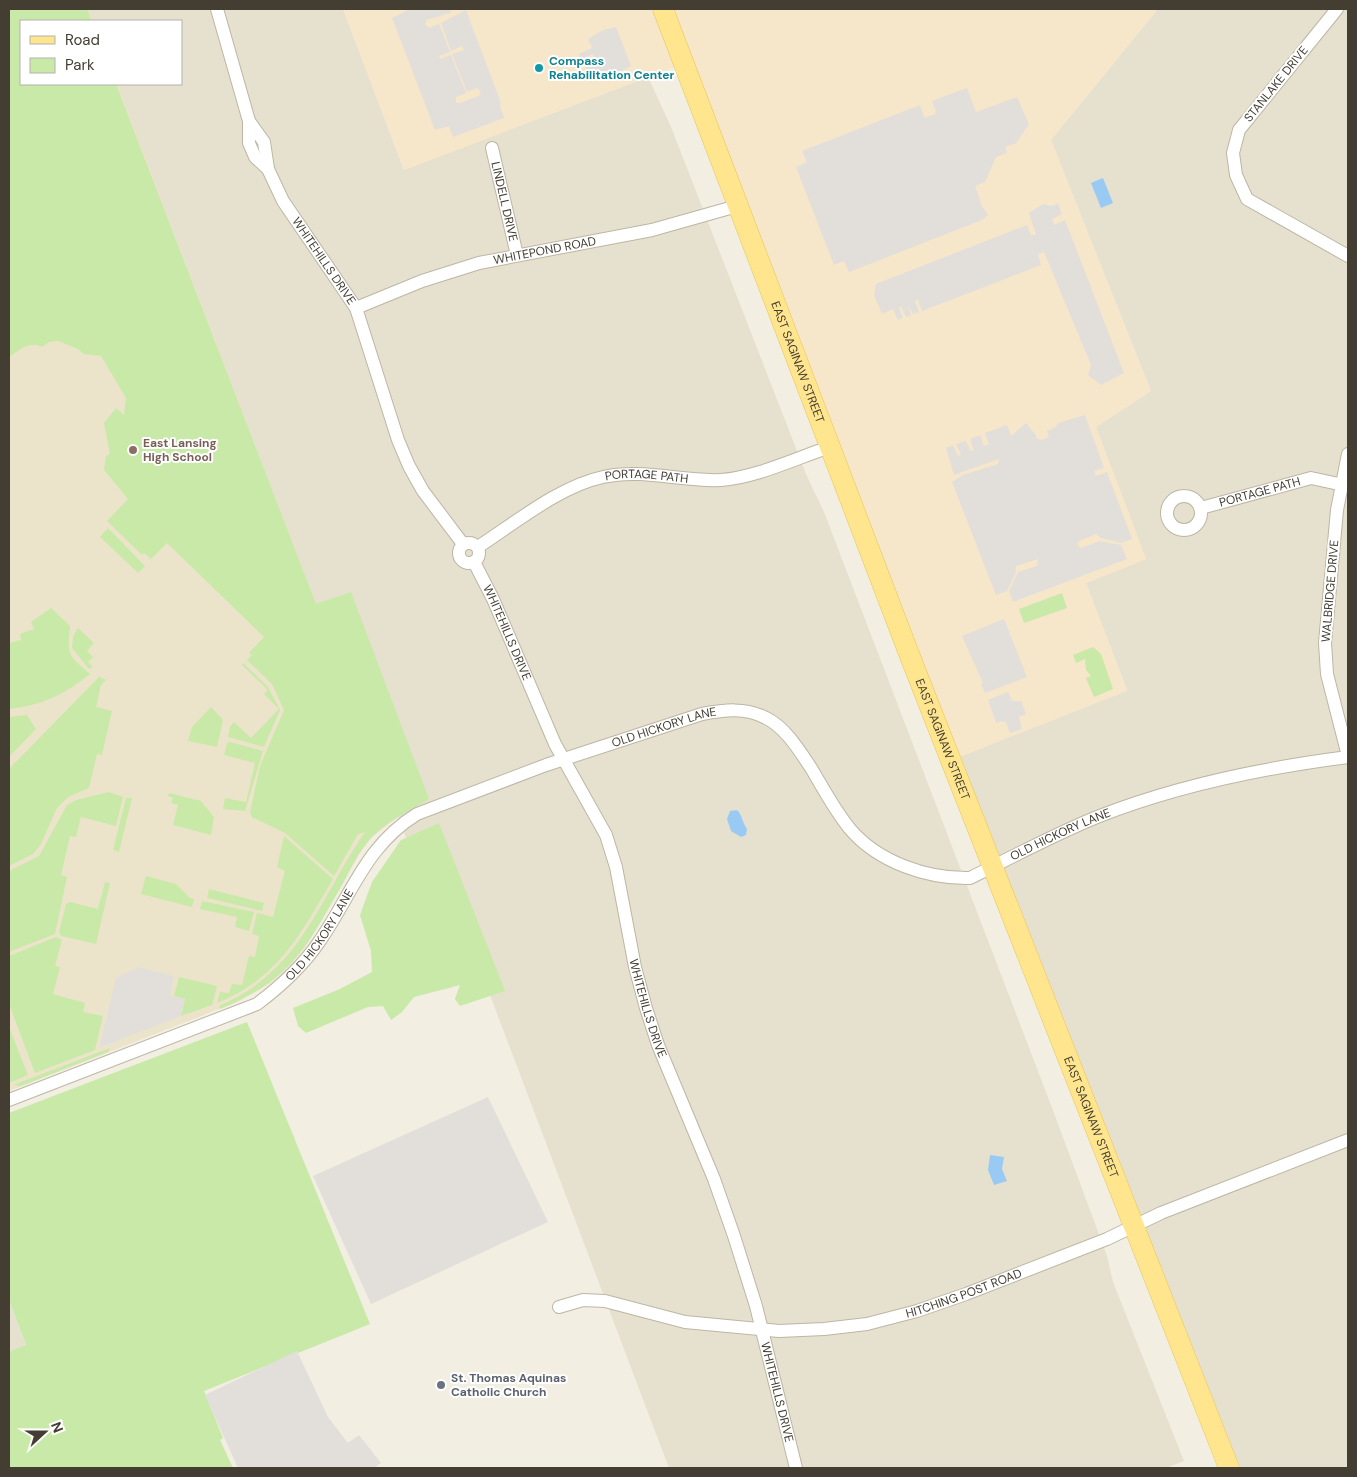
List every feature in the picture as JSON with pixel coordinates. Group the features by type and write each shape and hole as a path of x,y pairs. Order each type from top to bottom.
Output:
{"main road":[{"name":"EAST SAGINAW STREET","path":"663,9 992,867 1229,1468"}],"street":[{"name":"WHITEHILLS DRIVE","path":"217,9 249,121 248,136 251,150 261,164 268,169 283,201 356,308 398,440 409,466 423,491 463,544 459,549 461,559 466,563 474,562 494,599 564,760 606,835 616,867 635,967 646,1008 658,1045 714,1180 734,1236 761,1329 796,1468"},
{"name":"STANLAKE DRIVE","path":"1337,9 1239,130 1232,153 1236,175 1247,199 1348,256"},
{"name":"LINDELL DRIVE","path":"492,148 517,255"},
{"name":"WHITEPOND ROAD","path":"356,308 422,281 479,263 652,230 737,206"},
{"name":"PORTAGE PATH","path":"478,547 544,504 576,487 601,477 644,472 698,480 722,480 743,477 830,447"},
{"name":"WALBRIDGE DRIVE","path":"1348,454 1329,585 1325,642 1327,674 1348,757"},
{"name":"PORTAGE PATH","path":"1201,508 1311,478 1345,485"},
{"path":"463,544 472,543 478,547 479,554 474,562"},
{"name":"OLD HICKORY LANE","path":"9,1100 257,1004 283,983 309,956 364,864 392,831 417,814 564,760 702,714 726,710 746,710 767,718 793,741 850,829 883,856 908,868 956,878 970,878 1090,820 1180,789 1263,769 1348,757"},
{"name":"HITCHING POST ROAD","path":"560,1307 583,1300 605,1301 685,1322 779,1331 824,1329 867,1324 917,1311 1134,1228 1161,1213 1348,1140"}],"shaded area":[{"name":"East Lansing High School","path":"9,9 88,9 93,20 20,20 20,85 117,85 398,817 372,837 359,854 305,948 291,965 271,983 237,1002 9,1091"},
{"path":"86,9 343,9 404,170 648,77 671,127 806,474 824,512 1054,1113 1107,1256 1113,1282 1184,1461 1166,1468 669,1468 465,929 444,936 115,85 182,85 182,20 91,20"},
{"path":"343,9 1158,9 1051,140 1151,391 1096,427 1146,559 1086,583 1127,691 944,763 675,67 404,170"},
{"path":"410,9 451,9 450,13 427,20 425,24 429,28 439,24 450,52 439,56 440,59 451,55 466,93 456,97 456,103 479,96 481,92 477,88 467,92 452,54 464,50 462,46 451,51 441,23 466,10 501,103 500,106 504,118 453,137 449,126 435,130 392,18"},
{"path":"1158,9 1348,9 1348,1468 1236,1468 957,758 1127,690 1086,583 1146,559 1096,427 1151,391 1051,140"},
{"path":"616,27 631,66 604,79 601,77 590,82 588,77 600,72 599,69 588,73 584,64 595,59 593,54 581,59 579,54 592,47 588,39 603,30"},
{"path":"967,88 976,112 1017,97 1029,124 1016,143 1005,147 1007,153 996,157 985,182 975,186 982,206 988,215 982,220 849,272 844,261 834,265 796,167 807,162 802,151 920,105 924,117 935,114 936,111 932,101"},
{"path":"1058,203 1062,214 1052,219 1054,225 1065,220 1124,373 1101,385 1088,375 1091,365 1044,252 1038,254 1041,265 922,311 918,300 915,301 919,312 913,314 908,305 911,315 906,317 901,306 899,308 903,318 898,320 893,309 882,314 874,295 876,284 1027,225 1031,235 1036,235 1029,213 1043,204 1053,206"},
{"path":"1085,415 1104,468 1094,471 1096,476 1107,472 1132,539 1121,543 1101,538 1096,534 1079,541 1077,544 1081,548 1100,541 1121,545 1127,559 1013,602 1009,591 1018,572 1037,566 1038,559 1016,566 1016,572 1007,591 996,595 952,482 963,475 998,464 999,459 954,475 946,448 953,445 958,456 961,455 956,444 966,441 971,451 974,450 970,439 980,435 984,446 989,444 985,433 1007,425 1011,436 1026,423 1036,435 1036,438 1041,440 1049,437 1047,431 1056,427 1058,423"},
{"path":"1004,619 1027,677 985,693 981,684 983,683 962,636"},
{"path":"1008,692 1012,701 1021,701 1026,714 1019,717 1022,729 1010,733 1006,722 996,723 988,700"},
{"path":"138,967 174,976 170,995 185,999 181,1016 99,1048 116,978"},
{"path":"488,1097 548,1222 371,1304 313,1176"},
{"path":"9,1300 26,1346 9,1352"},
{"path":"297,1351 328,1417 348,1443 359,1435 381,1463 374,1468 238,1468 205,1395"}],"green space":[{"path":"9,9 87,9 92,20 20,20 20,85 116,85 316,604 351,592 429,799 392,821 367,842 318,927 294,960 264,986 220,1009 219,1006 247,991 270,973 289,953 306,931 365,832 358,834 334,876 285,833 252,817 250,812 260,766 284,710 272,684 247,660 252,655 249,653 264,637 167,543 151,559 144,553 142,555 107,521 128,499 104,470 106,456 110,454 104,423 116,408 124,415 126,398 101,356 84,354 78,349 58,341 49,342 42,347 37,345 29,346 9,357"},
{"path":"108,528 145,566 138,573 100,537"},
{"path":"1062,593 1067,608 1024,623 1019,609"},
{"path":"51,608 70,626 69,649 71,654 90,674 52,698 31,705 9,709 9,643 21,640 20,634 34,629 31,622"},
{"path":"78,628 94,643 87,651 93,657 88,662 93,667 89,669 72,648 73,636"},
{"path":"1093,647 1101,654 1113,689 1094,697 1086,678 1091,676 1086,670 1085,659 1076,663 1073,655"},
{"path":"243,663 268,687 280,710 264,747 228,737 230,727 234,722 251,738 279,709 264,694 268,690 242,665"},
{"path":"99,677 106,680 101,685 96,707 112,711 102,755 97,754 89,788 68,797 57,808 41,844 33,854 9,866 9,769"},
{"path":"211,707 223,720 217,747 188,741 192,727"},
{"path":"27,715 36,729 9,757 9,717"},
{"path":"230,742 263,751 245,811 223,809 225,798 246,802 255,763 224,755 227,743"},
{"path":"109,792 123,797 116,826 81,817 76,837 70,836 61,875 67,877 55,934 9,952 9,871 39,856 67,805 76,800"},
{"path":"169,793 201,801 214,817 211,835 173,825 178,805 171,803 173,798 168,796"},
{"path":"126,798 132,798 119,852 113,850"},
{"path":"439,823 505,991 460,1006 455,999 460,985 414,997 402,1012 391,1020 383,1006 368,1007 306,1033 298,1026 293,1008 340,989 372,972 371,951 360,915 372,882 401,840"},
{"path":"284,836 333,879 299,935 273,967 257,981 217,1003 220,992 229,993 232,984 242,985 249,956 255,957 259,936 252,934 257,913 273,917 285,871 277,867"},
{"path":"146,876 176,884 190,898 194,899 192,907 141,894"},
{"path":"105,882 110,883 96,944 61,936 59,932 66,904 70,902 98,909"},
{"path":"209,889 264,903 262,911 207,898"},
{"path":"202,901 254,912 249,931 235,927 237,917 200,909"},
{"path":"56,937 62,940 55,966 60,967 53,994 85,1003 83,1012 103,1016 95,1050 35,1073 9,1004 9,956"},
{"path":"179,977 217,986 212,1005 181,1016 185,999 174,996"},
{"path":"247,1022 370,1324 204,1391 223,1438 220,1440 233,1468 9,1468 9,1352 26,1345 9,1300 9,1113"},
{"path":"9,1027 28,1075 9,1083"},
{"path":"110,1048 108,1052 21,1086 13,1085"}],"water":[{"path":"1103,178 1113,203 1101,208 1091,183"},
{"path":"737,810 747,829 746,835 741,837 731,831 727,819 730,811"},
{"path":"990,1155 1004,1157 1002,1169 1007,1181 994,1185 988,1170"}],"place":[{"name":"Compass Rehabilitation Center","path":"539,68"},
{"name":"East Lansing High School","path":"133,450"},
{"name":"St. Thomas Aquinas Catholic Church","path":"441,1385"}]}
